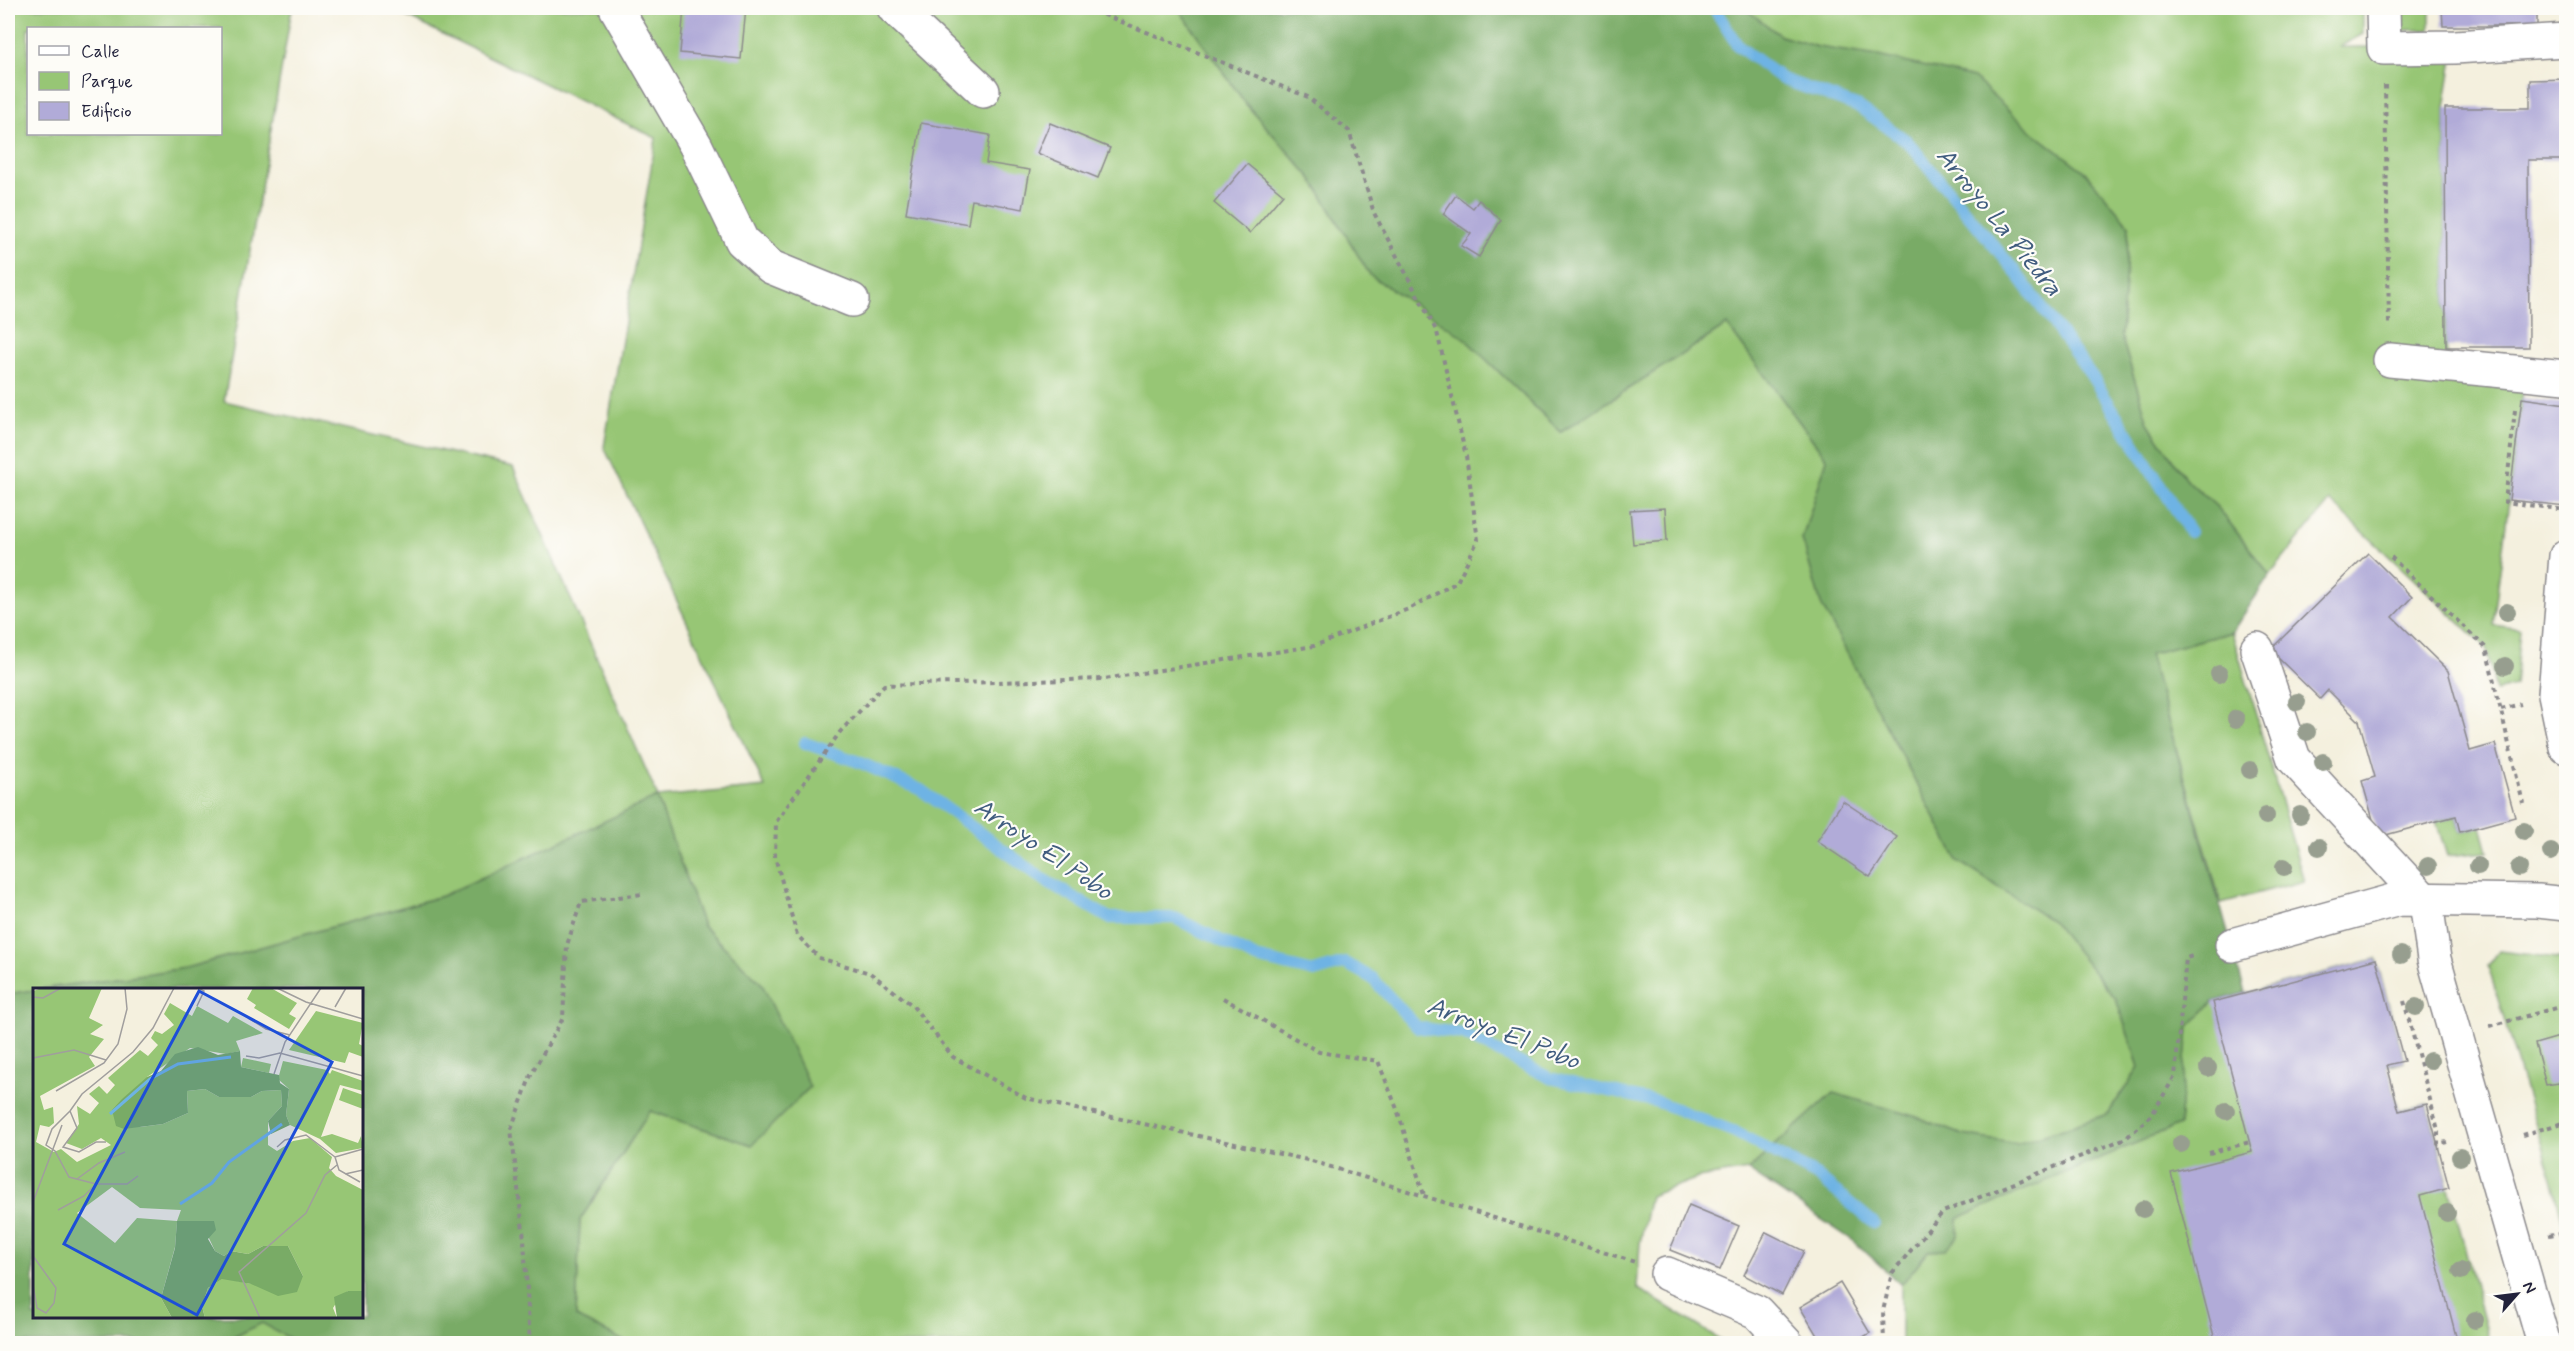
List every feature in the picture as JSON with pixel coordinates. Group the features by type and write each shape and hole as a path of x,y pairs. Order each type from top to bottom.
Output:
{"street":[{"path":"616,8 696,146 742,241 771,267 852,300"},
{"path":"894,8 983,91"},
{"path":"2383,8 2384,48 2455,47 2566,40"},
{"path":"2390,360 2566,378"},
{"path":"2566,556 2555,694 2566,747"},
{"path":"2258,650 2294,759 2426,902 2434,959 2454,1035 2544,1344"},
{"path":"2232,945 2398,899 2426,902 2538,901 2566,904"},
{"path":"1667,1274 1756,1312 1787,1344"}],"path":[{"path":"1086,8 1308,97 1349,131 1374,213 1437,332 1466,456 1478,540 1457,582 1411,608 1314,646 1104,679 884,685 840,732 776,822 775,857 797,934 819,958 870,973 912,1005 953,1057 1026,1098 1312,1161 1618,1256 1667,1274"},
{"path":"2384,48 2390,360"},
{"path":"2520,374 2505,502 2566,510"},
{"path":"2391,557 2486,648 2523,803"},
{"path":"530,1344 524,1239 511,1129 531,1075 563,1018 567,945 581,902 642,894"},
{"path":"1884,1344 1883,1311 1892,1273 1943,1212 2126,1138 2151,1116 2175,1076 2186,958"},
{"path":"2454,1035 2563,1006 2566,979"},
{"path":"1223,998 1320,1052 1378,1061 1397,1109 1424,1196"},
{"path":"2419,1057 2438,1130 2438,1144"},
{"path":"2487,1145 2566,1122"},
{"path":"2209,1153 2250,1142"}],"green space":[{"path":"8,8 292,8 224,401 513,467 658,797 765,787 604,447 656,138 389,8 1178,8 1246,104 1312,179 1370,275 1463,337 1561,432 1727,325 1827,459 1802,539 1821,604 1958,861 2053,922 2116,999 2139,1067 2108,1114 2017,1144 1963,1135 1911,1115 1833,1093 1748,1170 1698,1178 1650,1196 1640,1243 1637,1288 1726,1343 628,1344 576,1317 580,1220 650,1111 752,1145 762,984 703,926 657,798 442,896 186,968 49,988 33,988 33,990 8,994"},
{"path":"1178,8 1744,8 1781,36 1818,47 1878,56 1974,78 2035,134 2085,172 2129,225 2121,336 2148,423 2185,478 2218,508 2270,575 2232,632 2149,654 2245,993 2213,1002 2188,1027 2179,1125 1958,1218 1958,1236 1944,1250 1928,1251 1901,1285 1855,1242 1748,1170 1833,1093 1911,1115 1963,1135 2017,1144 2108,1114 2139,1067 2116,999 2053,922 1958,861 1821,604 1802,539 1827,459 1727,325 1561,432 1463,337 1370,275 1312,179 1246,104"},
{"path":"1744,8 2363,8 2363,34 2339,47 2455,47 2445,108 2446,347 2450,368 2525,375 2493,625 2520,629 2515,686 2496,691 2486,647 2330,501 2270,575 2218,508 2185,478 2148,423 2121,336 2129,225 2085,172 2035,134 1818,47 1781,36"},
{"path":"2391,8 2430,8 2430,30 2391,30"},
{"path":"2232,632 2304,881 2221,903 2149,654"},
{"path":"657,797 703,926 762,984 810,1087 752,1145 650,1111 580,1220 576,1317 628,1343 298,1343 262,1323 222,1343 8,1343 8,994 33,990 33,1318 363,1318 363,988 47,988 186,968 442,896"},
{"path":"2456,816 2460,832 2481,826 2488,852 2447,856 2436,821"},
{"path":"2499,951 2566,959 2566,1237 2554,1186 2488,966"},
{"path":"2376,959 2404,1061 2387,1066 2399,1111 2427,1104 2490,1343 1901,1344 1901,1285 1928,1251 1944,1250 1957,1218 2179,1125 2188,1027 2213,1002"},
{"path":"262,1322 298,1343 222,1344"}],"building":[{"path":"684,8 746,8 741,59 680,53"},
{"path":"2442,8 2537,8 2537,26 2443,26"},
{"path":"2566,79 2566,160 2528,160 2529,347 2446,347 2445,108 2530,108 2530,80"},
{"path":"921,123 990,135 986,163 1030,170 1023,209 972,200 968,224 906,213"},
{"path":"1050,123 1110,148 1098,178 1037,153"},
{"path":"1247,164 1283,194 1250,233 1214,203"},
{"path":"1456,195 1473,208 1479,200 1501,220 1479,257 1461,246 1471,234 1443,214"},
{"path":"2522,398 2566,404 2566,506 2509,500"},
{"path":"1665,508 1667,541 1633,544 1630,510"},
{"path":"2368,553 2412,597 2393,617 2448,671 2470,751 2495,744 2515,817 2460,832 2456,816 2378,837 2362,781 2375,777 2359,721 2328,690 2320,699 2270,650"},
{"path":"1843,801 1897,837 1870,877 1817,841"},
{"path":"2376,959 2404,1061 2387,1065 2399,1111 2427,1104 2449,1188 2420,1196 2458,1344 2216,1344 2171,1173 2252,1152 2213,1002"},
{"path":"2566,1035 2566,1102 2564,1103 2559,1083 2546,1085 2535,1044"},
{"path":"1689,1205 1739,1226 1720,1270 1670,1250"},
{"path":"1766,1232 1804,1251 1782,1295 1744,1275"},
{"path":"1840,1283 1870,1333 1852,1344 1822,1344 1800,1307"}],"waterway":[{"name":"Arroyo La Piedra","path":"1714,8 1738,46 1782,79 1859,107 1907,141 2015,271 2091,375 2190,532"},
{"name":"Arroyo El Pobo","path":"805,743 859,762 921,790 1046,881 1109,918 1175,918 1256,958 1314,972 1345,963 1372,978 1417,1027 1463,1034 1550,1078 1658,1102 1735,1132 1816,1175 1874,1223"}]}
